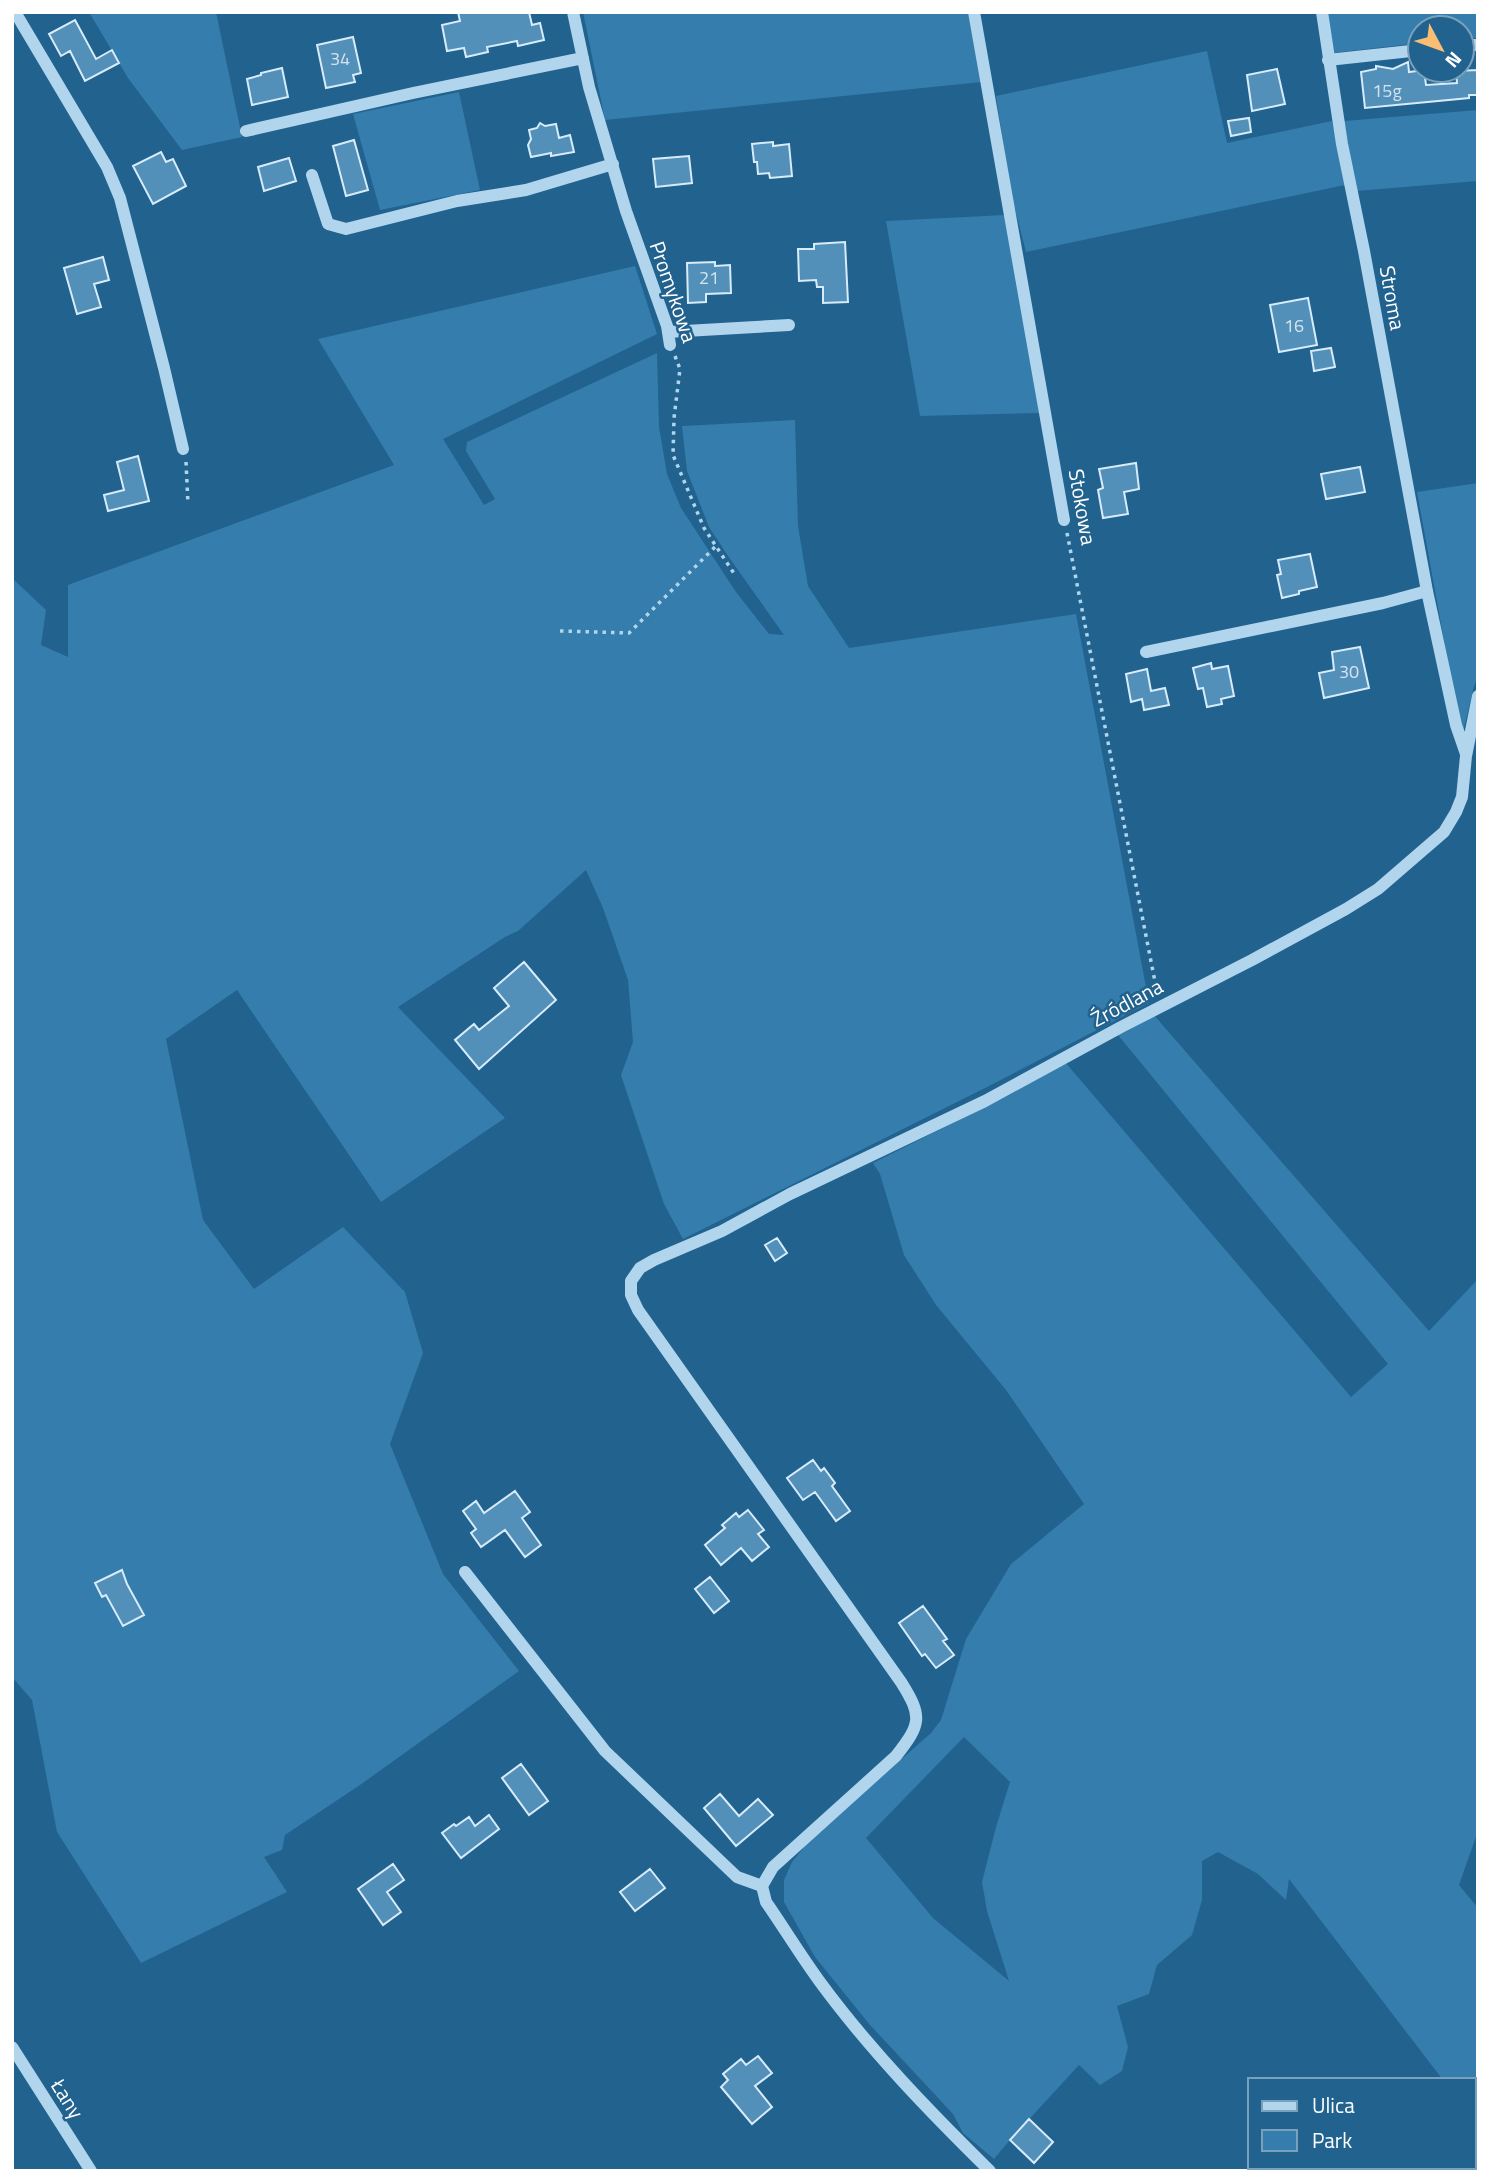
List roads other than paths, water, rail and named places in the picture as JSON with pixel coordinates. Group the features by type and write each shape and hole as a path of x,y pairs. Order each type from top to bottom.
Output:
{"street":[{"path":"15,12 107,167 120,198 183,449"},
{"name":"Promykowa","path":"573,12 589,87 626,211 669,339 789,325"},
{"name":"Stokowa","path":"974,12 1064,520"},
{"name":"Stroma","path":"1322,12 1342,144 1427,591 1456,725 1466,756"},
{"path":"1328,60 1406,52"},
{"path":"246,131 583,58"},
{"path":"312,175 328,225 346,229 457,201 526,190 613,164"},
{"path":"1146,652 1383,603 1427,591"},
{"name":"Źródlana","path":"762,1886 773,1867 896,1756 912,1736 918,1717 913,1701 901,1682 638,1310 631,1295 631,1281 640,1268 653,1260 722,1231 790,1194 985,1101 1346,909 1378,889 1444,832 1456,813 1462,797 1466,756 1478,696"},
{"path":"465,1572 605,1751 737,1877 762,1886 766,1902 841,2009 950,2132 990,2171"},
{"name":"Łany","path":"12,2047 91,2171"}]}
